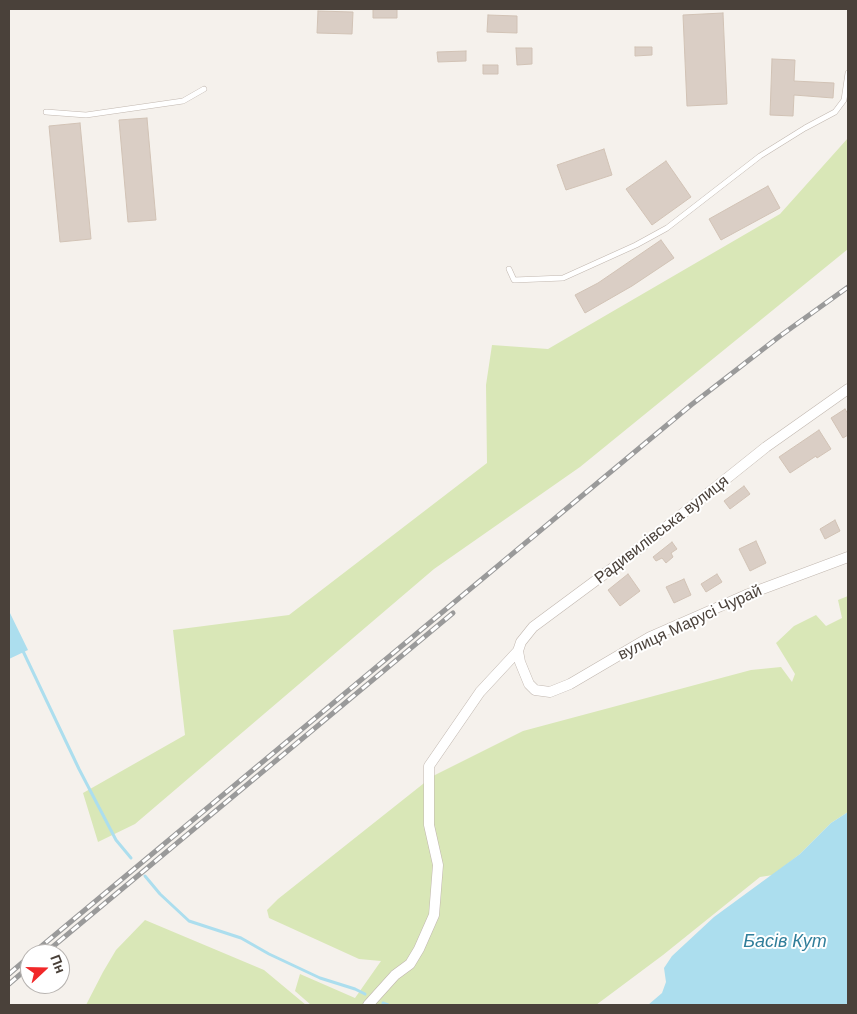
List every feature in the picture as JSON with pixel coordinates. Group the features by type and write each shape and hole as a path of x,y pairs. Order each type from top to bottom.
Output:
{"street":[{"name":"Радивилівська вулиця","path":"368,1005 395,975 410,964 434,915 438,866 429,824 429,766 480,692 518,651 521,642 533,627 642,547 766,447 848,389"},
{"name":"вулиця Марусі Чурай","path":"518,651 520,662 529,684 535,690 550,692 570,684 650,637 746,595 848,557"}],"lane":[{"path":"509,270 514,280 563,278 636,246 667,228 760,156 835,112 844,100 848,73"},
{"path":"46,112 86,115 182,101 204,89"}],"green space":[{"path":"848,138 848,249 580,467 434,569 135,824 98,842 83,793 185,735 173,630 289,615 487,463 486,385 492,345 548,349 780,214"},
{"path":"848,596 848,812 831,823 800,854 773,875 760,877 663,955 596,1005 311,1005 295,991 300,974 355,998 381,961 359,959 269,918 267,910 278,899 433,776 523,731 751,670 781,667 792,682 795,674 776,643 794,626 816,615 826,626 842,618 838,600"},
{"path":"145,920 264,970 306,1005 86,1005 116,950"}],"water":[{"path":"9,611 28,650 9,659"},
{"name":"Басів Кут","path":"848,812 848,1005 648,1005 662,993 666,982 664,968 672,956 714,917 800,854 831,823"}],"building":[{"path":"373,9 397,9 397,18 373,18"},
{"path":"318,11 353,12 352,34 317,33"},
{"path":"723,13 727,104 687,106 683,15"},
{"path":"488,15 517,16 517,33 487,32"},
{"path":"635,47 652,47 652,55 635,56"},
{"path":"516,48 532,48 532,64 517,65"},
{"path":"466,51 466,61 438,62 437,52"},
{"path":"772,59 795,60 794,81 834,83 833,98 794,95 793,116 770,115"},
{"path":"483,65 498,65 498,74 483,74"},
{"path":"147,118 156,220 128,222 119,120"},
{"path":"80,123 91,239 60,242 49,126"},
{"path":"604,149 612,175 566,190 557,165"},
{"path":"666,161 691,197 652,225 626,189"},
{"path":"768,186 780,208 721,240 709,219"},
{"path":"661,240 674,258 632,286 585,313 575,295 598,283"},
{"path":"845,409 848,414 848,435 843,438 831,418"},
{"path":"819,430 831,449 817,458 816,456 790,473 779,457"},
{"path":"744,486 750,494 730,509 724,501"},
{"path":"835,520 840,531 825,539 820,529"},
{"path":"756,541 766,563 750,571 739,549"},
{"path":"672,542 677,549 671,553 673,557 666,563 662,558 656,561 653,557"},
{"path":"628,574 640,591 620,606 608,590"},
{"path":"717,574 722,582 706,592 701,584"},
{"path":"684,579 691,595 674,603 666,587"}],"waterway":[{"path":"22,649 79,769 116,840 131,858"},
{"path":"145,876 160,894 189,921 241,938 269,954 320,978 365,994"},
{"path":"383,1003 388,1005"}],"railway":[{"path":"44,944 691,405 780,336 848,287"},
{"path":"56,944 453,613"},
{"path":"9,974 20,965"},
{"path":"9,984 20,975"}]}
